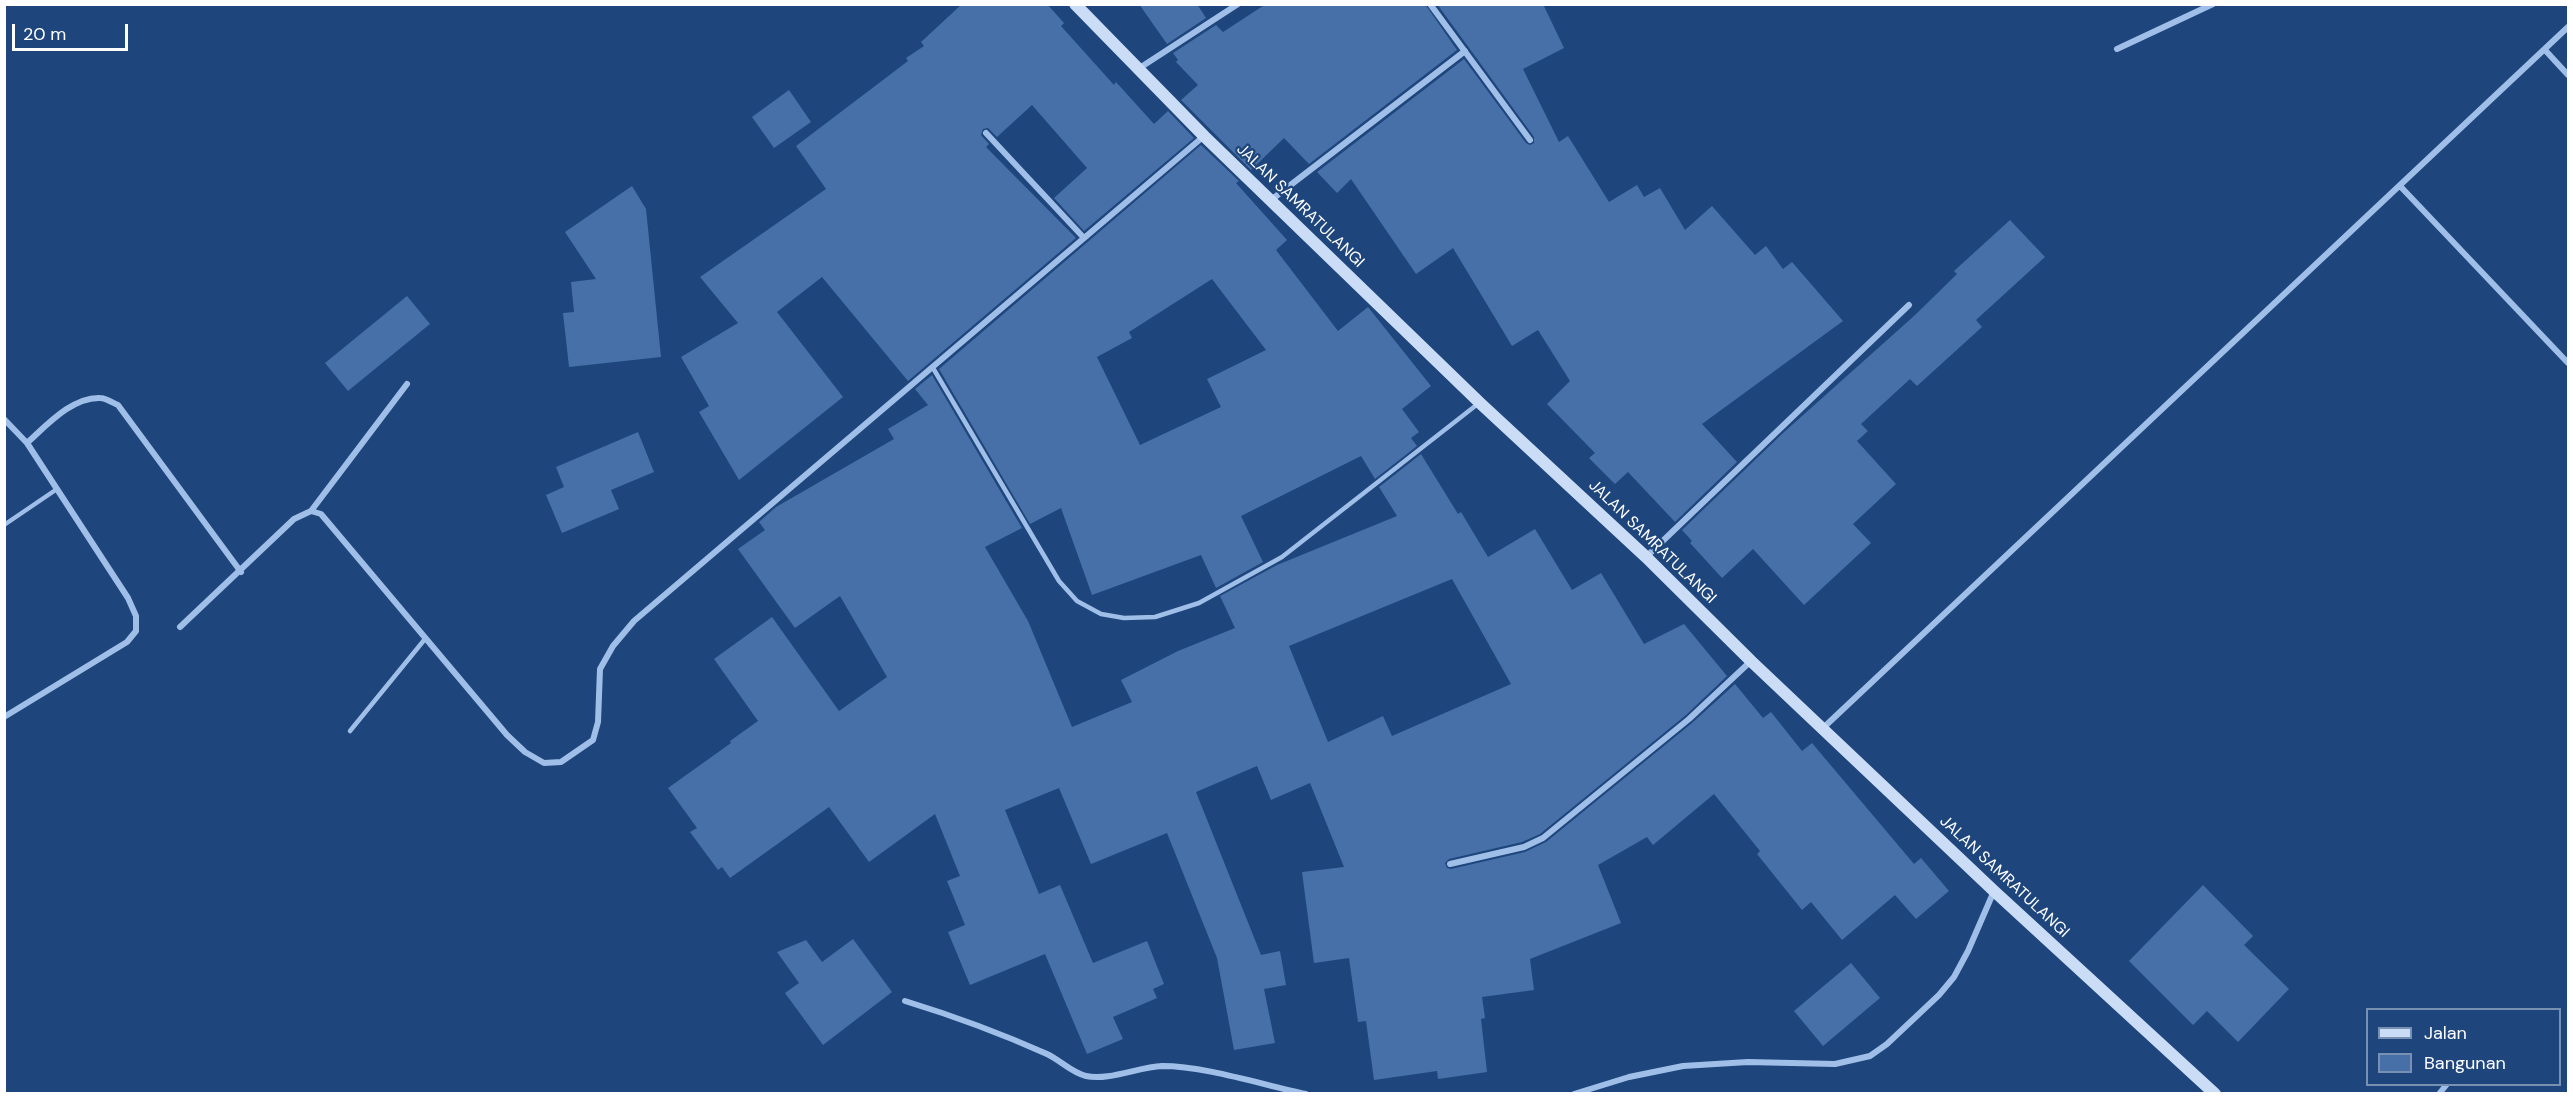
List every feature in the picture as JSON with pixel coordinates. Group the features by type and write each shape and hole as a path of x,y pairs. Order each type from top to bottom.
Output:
{"main road":[{"name":"JALAN SAMRATULANGI","path":"1076,4 1204,136 1479,403 1646,557 1822,729 2208,1091"}],"street":[{"path":"1138,69 1238,4"},
{"path":"1431,4 1530,140"},
{"path":"2117,49 2213,4"},
{"path":"1822,729 2568,27"},
{"path":"2545,50 2568,75"},
{"path":"1271,201 1465,51"},
{"path":"986,133 1084,238"},
{"path":"312,511 321,514 507,735 525,752 544,763 561,762 593,740 598,722 600,669 614,646 634,621 1204,136"},
{"path":"2400,186 2568,363"},
{"path":"1646,557 1909,305"},
{"path":"180,627 241,572 294,519 312,511 407,384"},
{"path":"27,443 54,419 80,403 102,398 118,405 241,572"},
{"path":"4,419 27,443 128,598 136,616 136,631 127,642 4,717"},
{"path":"1450,864 1524,847 1543,838 1689,719 1751,661"},
{"path":"1574,1094 1629,1077 1683,1066 1748,1062 1835,1064 1870,1056 1887,1044 1939,995 1954,977 1994,891"},
{"path":"905,1001 959,1017 992,1030 1054,1057 1083,1076 1096,1078 1162,1066 1189,1068 1306,1094"}],"lane":[{"path":"933,368 1059,580 1077,601 1101,614 1124,618 1155,617 1199,603 1282,557 1479,403"},
{"path":"4,525 57,489"},
{"path":"350,731 425,639"}],"building":[{"path":"962,4 1047,4 1064,23 1061,26 1114,85 1116,82 1154,124 1168,111 1194,138 1084,231 1054,198 1087,168 1032,105 997,137 988,128 983,129 981,135 989,144 986,147 1076,238 908,381 822,277 777,312 843,397 739,480 699,412 709,406 681,357 738,323 700,277 826,189 796,146 908,61 906,58 924,46 921,42"},
{"path":"1139,4 1197,4 1206,18 1167,44"},
{"path":"1266,4 1425,4 1457,50 1309,164 1284,138 1251,170 1181,100 1198,85 1176,62 1178,60 1173,53 1216,25 1223,32"},
{"path":"1437,4 1543,4 1564,48 1523,69 1559,142 1568,136 1609,202 1637,185 1644,197 1660,188 1685,230 1712,206 1755,255 1766,246 1783,269 1792,262 1843,321 1702,424 1737,462 1675,522 1628,472 1615,484 1589,458 1595,453 1547,404 1570,381 1538,330 1512,346 1453,248 1416,274 1351,179 1337,193 1317,172 1464,59 1526,143 1530,145 1534,143 1534,137"},
{"path":"789,90 811,122 774,148 752,117"},
{"path":"1201,145 1239,181 1236,183 1287,240 1276,250 1338,331 1368,307 1431,386 1402,409 1419,432 1411,438 1417,446 1375,479 1361,456 1241,516 1263,562 1216,588 1201,555 1092,595 1061,508 1030,524 939,369","holes":["1212,279 1266,350 1207,379 1221,407 1140,445 1097,357 1132,338 1129,332"]},
{"path":"632,186 646,209 661,357 569,367 563,313 574,312 571,282 596,279 565,232"},
{"path":"2010,220 2045,257 1976,320 1982,327 1917,386 1910,379 1861,424 1868,431 1857,441 1896,484 1853,524 1871,543 1804,605 1753,549 1722,578 1690,543 1692,541 1682,530 1783,433 1914,316 1957,274 1954,271"},
{"path":"407,296 430,324 348,391 325,363"},
{"path":"932,375 1022,528 985,547 1028,621 1072,727 1132,702 1121,680 1178,651 1235,628 1220,596 1277,565 1397,516 1379,487 1421,454 1458,514 1461,512 1488,557 1535,529 1572,590 1601,573 1644,644 1684,624 1727,676 1686,715 1540,834 1522,842 1449,859 1445,863 1447,868 1525,852 1546,842 1692,723 1735,684 1763,718 1771,712 1802,751 1812,743 1914,864 1921,858 1949,891 1916,919 1895,895 1842,940 1811,902 1802,910 1757,854 1760,851 1714,794 1653,845 1647,837 1598,865 1621,923 1530,959 1534,990 1482,997 1485,1018 1481,1019 1487,1072 1438,1079 1437,1071 1374,1080 1366,1021 1358,1022 1349,958 1314,963 1302,872 1344,867 1310,783 1271,800 1257,766 1196,792 1261,955 1280,951 1286,985 1264,989 1275,1043 1234,1050 1217,958 1167,833 1091,864 1059,788 1005,810 1039,894 1060,885 1093,963 1147,941 1164,984 1153,989 1157,998 1113,1017 1123,1039 1087,1054 1045,954 970,985 948,932 965,925 947,881 960,876 935,814 869,862 829,807 730,878 722,867 718,870 690,832 697,828 668,788 758,721 714,659 772,617 839,711 887,677 840,596 795,628 738,549 765,530 759,522 776,507 894,439 888,429 928,405 915,389","holes":["1452,579 1511,684 1392,736 1383,716 1328,742 1289,646"]},
{"path":"638,432 654,472 611,490 619,509 562,533 546,495 564,487 556,467"},
{"path":"2203,885 2253,936 2244,945 2289,989 2238,1042 2207,1011 2193,1025 2129,961"},
{"path":"853,939 892,992 823,1045 785,993 799,983 777,952 806,940 822,962"},
{"path":"1851,963 1880,998 1823,1046 1794,1011"}]}
